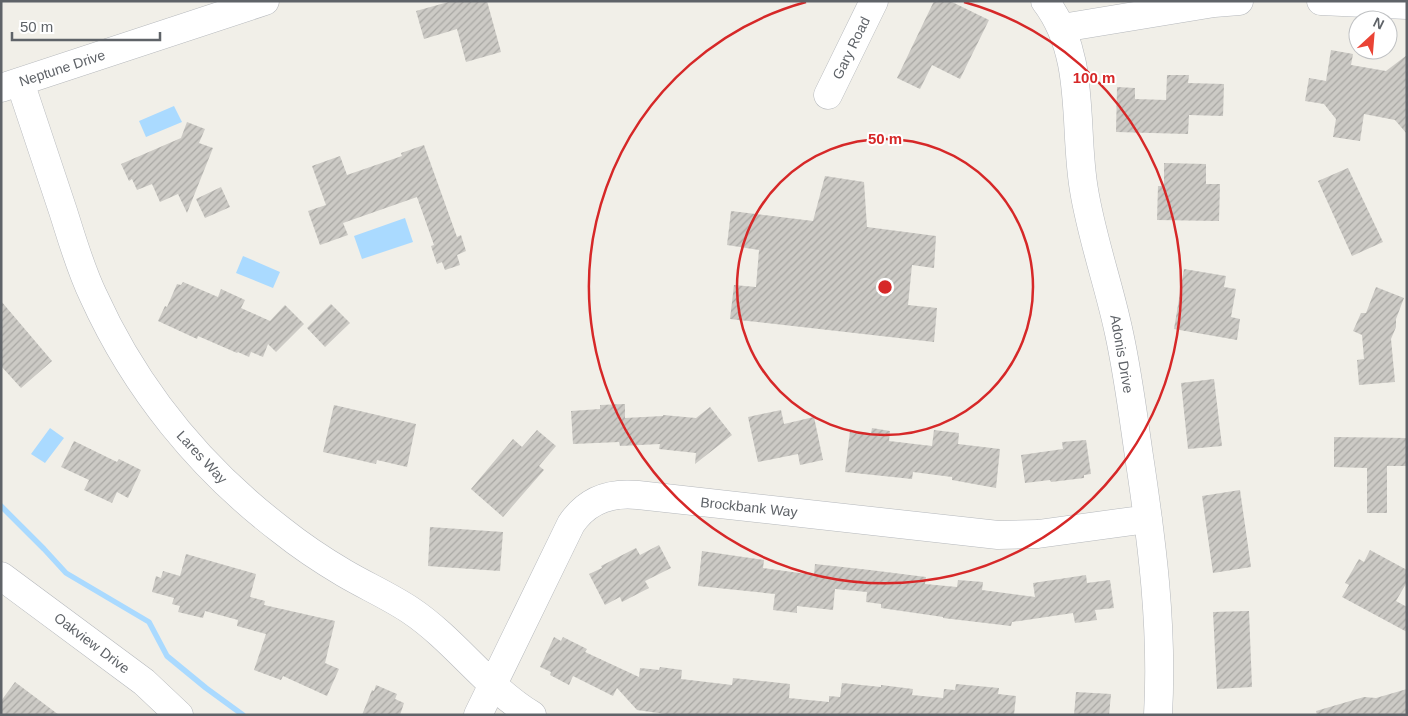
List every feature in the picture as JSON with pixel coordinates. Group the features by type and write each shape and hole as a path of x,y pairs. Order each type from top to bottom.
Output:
{"street":[{"name":"Neptune Drive","path":"11,85 234,6 265,1"},
{"name":"Gary Road","path":"828,95 874,1"},
{"name":"Adonis Drive","path":"1046,1 1062,28 1070,58 1076,93 1084,191 1089,218 1120,335 1148,519 1158,616 1160,684 1158,715"},
{"path":"1062,28 1214,3 1239,1"},
{"path":"1321,1 1407,5"},
{"name":"Lares Way","path":"11,85 92,292 108,327 148,393 196,454 223,482 252,507 311,552 425,620 493,684 532,715"},
{"name":"Brockbank Way","path":"478,715 571,524 590,504 608,496 633,494 998,534 1038,534 1148,519"},
{"name":"Oakview Drive","path":"1,576 121,663 179,715"}],"water":[{"path":"174,106 182,122 146,137 139,121"},
{"path":"405,218 413,242 362,259 354,236"},
{"path":"243,256 280,272 273,288 236,273"},
{"path":"50,428 64,438 45,463 31,454"}],"building":[{"path":"452,1 487,1 501,52 466,62 457,29 424,39 416,11"},
{"path":"934,1 950,1 989,20 960,79 932,65 920,89 897,78"},
{"path":"1331,50 1348,53 1348,60 1352,60 1351,65 1386,71 1407,55 1407,134 1395,120 1364,114 1360,141 1333,137 1336,119 1324,104 1305,101 1309,78 1326,81"},
{"path":"1167,75 1189,75 1188,83 1224,84 1223,116 1189,115 1188,134 1116,132 1117,87 1135,88 1135,99 1166,100"},
{"path":"187,122 205,129 199,143 213,148 187,213 178,194 160,202 152,184 137,190 132,179 129,181 121,164 181,138"},
{"path":"424,145 457,237 461,235 466,251 457,255 460,265 445,270 442,262 437,264 431,246 434,245 417,197 343,223 348,235 320,245 308,211 326,205 312,166 340,156 347,175 402,156 401,153"},
{"path":"1164,163 1206,164 1206,184 1220,184 1219,221 1157,220 1158,186 1164,186"},
{"path":"1348,168 1383,242 1352,256 1318,181"},
{"path":"825,176 864,182 867,227 936,236 934,268 912,265 908,305 937,308 934,342 730,319 734,285 756,287 759,250 727,245 731,211 813,221"},
{"path":"221,187 230,207 205,218 196,199"},
{"path":"1184,269 1226,276 1224,287 1236,289 1231,317 1240,319 1237,340 1174,329"},
{"path":"183,282 218,297 221,289 245,300 241,308 270,321 285,305 304,324 276,352 268,344 263,357 251,352 249,357 237,353 198,336 197,339 158,321 165,306 167,307 177,284 181,285"},
{"path":"1376,287 1404,298 1391,339 1395,382 1359,385 1357,360 1364,359 1362,335 1353,331 1361,313 1366,313"},
{"path":"1,301 52,361 21,388 1,366"},
{"path":"331,304 350,323 325,347 307,328"},
{"path":"1214,379 1222,446 1188,449 1181,383"},
{"path":"625,404 625,418 663,415 696,418 710,407 732,435 695,464 696,453 659,449 660,444 620,446 619,442 573,444 571,411 600,409 600,405"},
{"path":"334,405 416,424 407,467 377,460 376,464 323,452"},
{"path":"781,410 784,424 814,417 823,460 800,465 798,454 758,462 748,417"},
{"path":"872,428 890,431 889,441 932,446 934,430 959,433 958,444 1000,449 996,488 952,480 952,477 913,472 912,479 845,472 850,431 871,433"},
{"path":"537,430 556,446 539,466 544,470 503,517 471,489 513,439 522,447"},
{"path":"1334,437 1407,438 1407,466 1387,466 1387,513 1367,513 1367,468 1334,467"},
{"path":"1086,440 1091,474 1084,475 1084,478 1025,483 1021,455 1063,449 1062,442"},
{"path":"74,441 117,462 119,459 141,470 128,498 117,492 112,503 84,490 89,480 61,467"},
{"path":"1240,490 1251,567 1213,573 1202,496"},
{"path":"430,527 503,532 500,571 428,566"},
{"path":"659,545 671,568 645,581 649,588 622,602 620,597 605,605 589,574 636,548 640,555"},
{"path":"1370,550 1407,570 1407,582 1396,601 1407,607 1407,632 1342,597 1349,585 1345,583 1359,559 1364,562"},
{"path":"702,551 764,560 763,568 814,575 815,564 926,577 925,584 957,587 958,580 983,582 982,590 1035,597 1033,583 1086,575 1087,583 1110,580 1114,608 1095,610 1097,620 1075,623 1073,613 1012,622 1011,626 881,608 881,604 866,602 867,592 835,589 833,610 797,606 797,613 773,610 775,594 698,586"},
{"path":"186,554 256,574 250,597 265,601 264,605 335,621 325,663 339,669 327,696 283,676 281,680 254,670 266,634 237,626 238,620 205,611 203,618 178,612 180,606 172,604 174,598 152,592 156,576 161,578 163,571 180,576"},
{"path":"1249,611 1252,687 1217,689 1213,612"},
{"path":"554,637 561,641 563,637 587,649 585,652 639,677 640,668 659,670 660,667 682,670 681,679 732,685 733,678 790,684 789,698 829,702 829,696 840,697 842,683 913,689 912,695 943,698 944,689 955,690 956,684 999,688 998,694 1016,696 1014,715 672,715 637,710 617,688 613,696 573,676 569,685 550,675 551,672 540,667"},
{"path":"15,682 59,715 1,715 1,701"},
{"path":"376,685 397,694 395,699 404,703 400,715 362,715 372,690 374,691"},
{"path":"1407,689 1407,715 1317,715 1316,711 1364,697 1376,698"},
{"path":"1076,692 1111,694 1109,715 1074,715"}],"waterway":[{"path":"1,506 66,573 149,622 167,656 243,715"}]}
